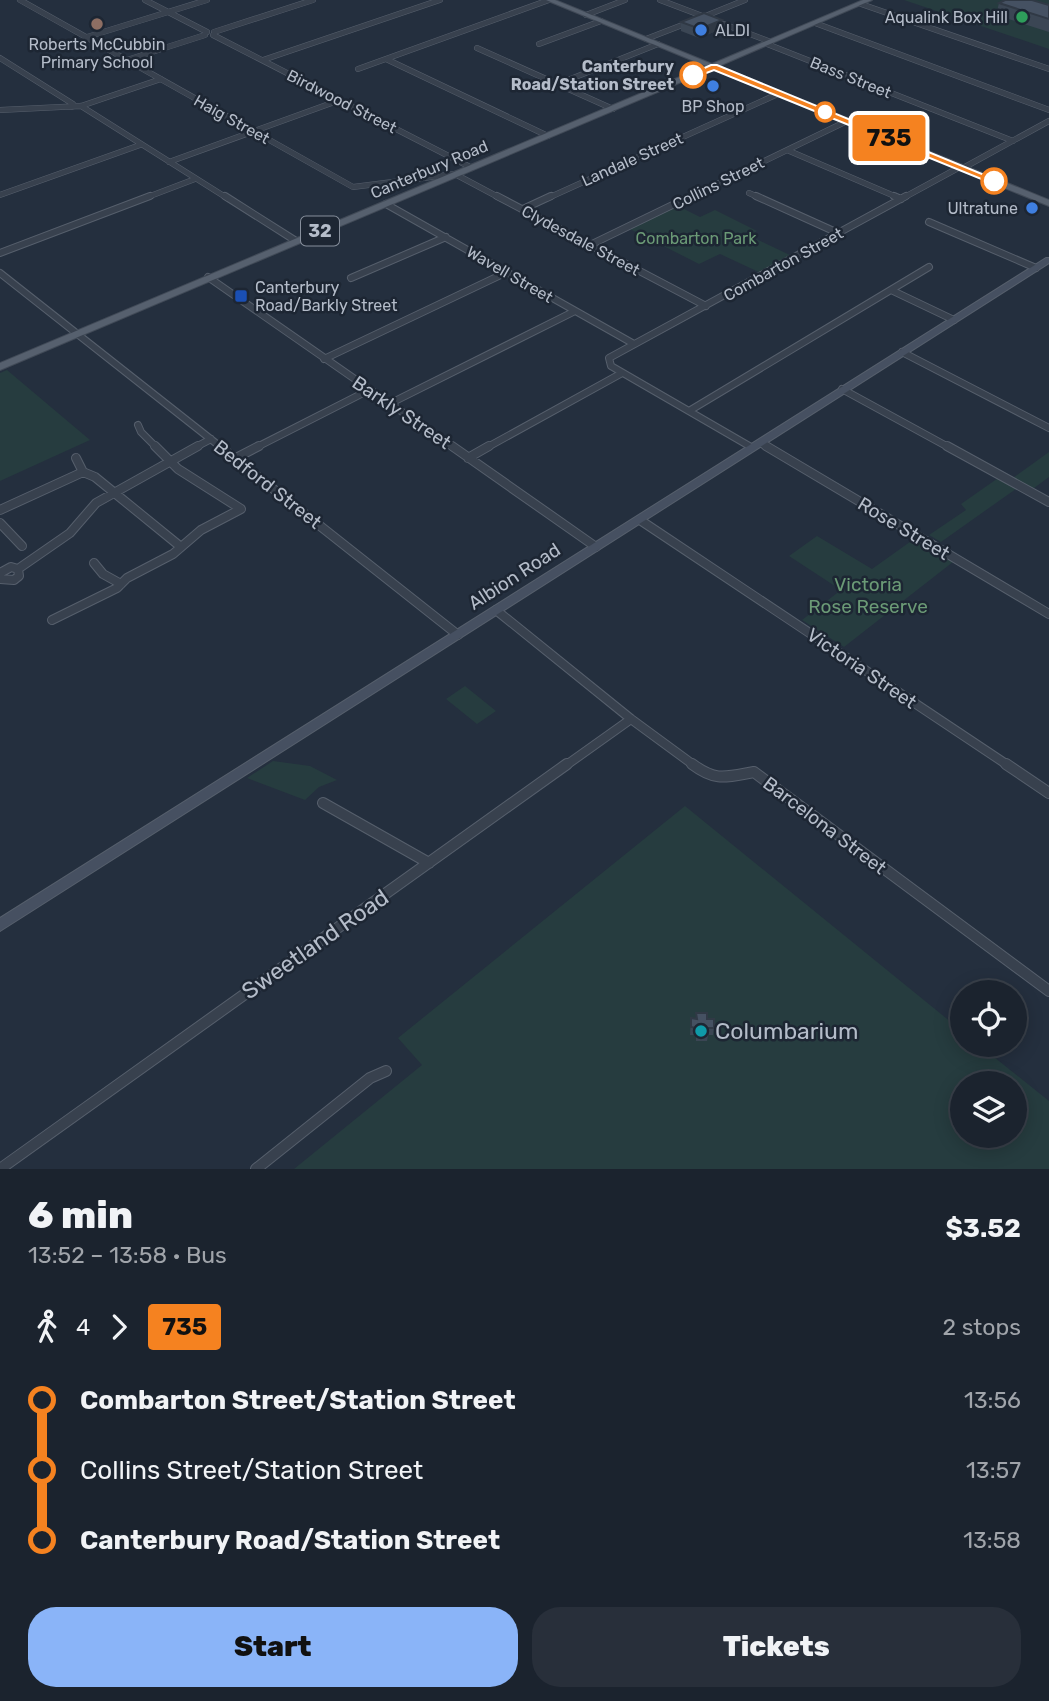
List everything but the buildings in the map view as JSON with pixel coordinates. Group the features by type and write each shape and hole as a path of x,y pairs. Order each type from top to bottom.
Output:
{"main road":[{"path":"549,0 1049,203"},
{"name":"Canterbury Road","path":"0,367 208,277 714,67 864,1"}],"street":[{"name":"Haig Street","path":"20,0 353,187 455,174"},
{"name":"Birdwood Street","path":"145,0 472,168"},
{"path":"87,37 207,0"},
{"path":"127,60 313,0"},
{"path":"263,60 440,0"},
{"path":"358,69 549,0"},
{"path":"586,15 625,0"},
{"name":"Bass Street","path":"660,0 1013,141"},
{"path":"646,39 745,0"},
{"path":"864,1 1049,69"},
{"path":"539,44 601,21"},
{"path":"815,23 1049,110"},
{"path":"558,84 658,44"},
{"path":"477,48 612,109"},
{"path":"0,58 73,104 72,107"},
{"path":"386,59 548,136"},
{"path":"0,110 81,106 161,79"},
{"name":"Landale Street","path":"523,209 780,93"},
{"path":"169,162 340,100"},
{"path":"81,106 296,241"},
{"name":"Collins Street","path":"590,244 846,121"},
{"name":"Combarton Street","path":"608,363 609,358 634,344 1049,121"},
{"path":"0,195 140,145"},
{"path":"787,150 901,199"},
{"name":"Clydesdale Street","path":"455,174 706,306"},
{"path":"0,253 195,178"},
{"path":"749,193 838,233"},
{"name":"Wavell Street","path":"386,204 634,344"},
{"path":"929,222 1036,268"},
{"path":"351,278 446,237"},
{"name":"Albion Road","path":"0,925 640,520 842,388 1049,260"},
{"path":"689,411 929,267"},
{"path":"324,359 507,272"},
{"name":"Bedford Street","path":"0,273 458,635"},
{"name":"Barkly Street","path":"208,277 596,547"},
{"path":"891,290 954,320"},
{"path":"389,404 575,311"},
{"path":"902,352 1049,428"},
{"name":"Rose Street","path":"608,363 1049,614"},
{"path":"468,458 622,373"},
{"path":"842,388 1049,502"},
{"path":"236,458 369,390"},
{"path":"51,621 173,554 201,530 242,509 178,469 141,432 138,425"},
{"path":"0,573 11,568 18,569 70,533 96,503 211,439"},
{"path":"76,458 83,472 95,477 181,547"},
{"path":"0,510 83,472"},
{"name":"Victoria Street","path":"640,520 1049,793"},
{"path":"0,523 22,546"},
{"path":"94,563 103,574 121,584"},
{"path":"0,579 13,580 19,576 18,569"},
{"name":"Barcelona Street","path":"496,610 631,719 708,776 723,778 754,772 1049,991"},
{"name":"Sweetland Road","path":"0,1169 631,719"},
{"path":"323,803 429,863"},
{"path":"256,1169 370,1079 386,1071"}],"green space":[{"path":"904,0 1049,0 1049,49"},
{"name":"Combarton Park","path":"674,204 700,217 715,210 757,231 750,236 794,257 763,274 720,254 699,264 626,227"},
{"path":"7,370 90,440 0,481 0,373"},
{"path":"1049,452 1049,477 1030,491 1020,486 941,542 929,535 966,510 961,504 1001,476 1010,480"},
{"name":"Victoria Rose Reserve","path":"817,536 872,569 914,539 953,562 844,647 802,620 841,590 789,556"},
{"path":"465,686 496,711 477,724 446,699"},
{"path":"273,761 310,766 337,780 319,787 305,800 247,778"},
{"path":"685,806 950,1021 950,1057 994,1057 1012,1071 950,1071 950,1148 1027,1148 1027,1083 1049,1101 1049,1169 294,1169 422,1065 398,1038"}],"bus line":[{"name":"735","path":"693,75 714,67 994,181"}],"place":[{"name":"Aqualink Box Hill","path":"1022,17"},
{"name":"Roberts McCubbin Primary School","path":"97,24"},
{"name":"ALDI","path":"701,30"},
{"name":"Canterbury Road/Station Street","path":"693,75"},
{"name":"BP Shop","path":"713,86"},
{"name":"Ultratune","path":"1032,208"},
{"name":"Canterbury Road/Barkly Street","path":"241,296"},
{"name":"Columbarium","path":"701,1031"}]}
